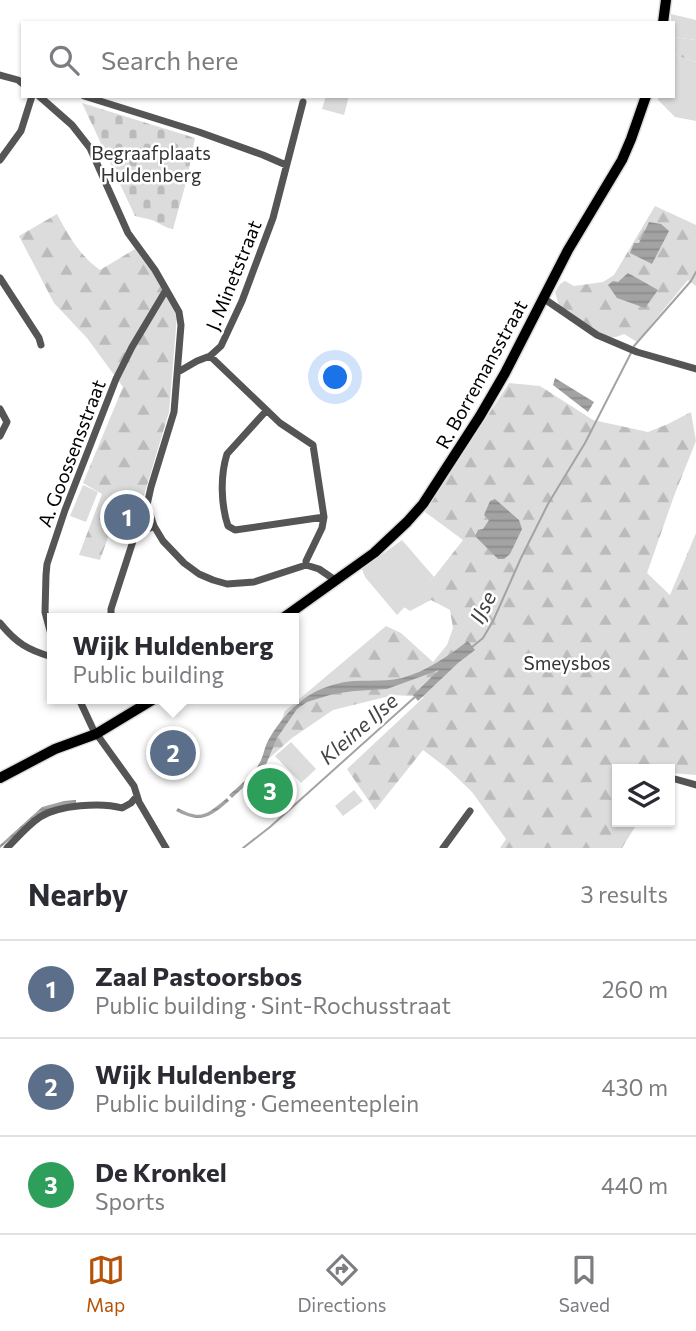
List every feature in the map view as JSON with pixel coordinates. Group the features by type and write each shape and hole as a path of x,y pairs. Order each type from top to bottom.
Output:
{"main road":[{"path":"663,21 666,0"},
{"name":"R. Borremansstraat","path":"290,613 388,541 423,504 505,373 578,232 622,160 645,98"},
{"path":"0,778 55,750 96,734 143,704"}],"street":[{"path":"0,75 21,82"},
{"path":"0,160 21,131 31,98"},
{"path":"41,98 72,125 90,148 128,233 179,312 181,326 174,412 148,498 155,526 163,541 199,574 227,584 254,582 306,565 319,569 331,583"},
{"path":"90,98 199,132 286,165"},
{"name":"J. Minetstraat","path":"178,372 210,356 221,346 242,302 273,218 303,102"},
{"path":"0,278 41,345"},
{"name":"A. Goossensstraat","path":"47,622 44,612 47,564 60,524 116,379 166,290"},
{"path":"543,299 597,335 633,350 696,369"},
{"path":"210,356 266,411 313,445 324,517 323,528 306,565"},
{"path":"266,411 227,454 222,495 227,523 235,530 324,517"},
{"path":"0,436 7,422 3,416"},
{"path":"110,613 134,538 155,526"},
{"path":"0,623 3,633 33,652 47,656"},
{"path":"81,704 96,734 134,786 142,809 166,848"},
{"path":"675,779 696,785"},
{"path":"7,848 34,822 52,811 111,805 122,808 137,796"},
{"path":"443,848 470,811"}],"green space":[{"path":"671,14 696,20 696,40 675,37 675,21 671,21"},
{"path":"675,37 696,40 696,62 675,55"},
{"path":"675,55 696,62 696,121 675,117 658,100 675,98"},
{"path":"325,98 348,98 344,115 322,109"},
{"name":"Begraafplaats Huldenberg","path":"82,103 195,138 173,229 135,216"},
{"path":"655,206 696,225 696,286 688,280 637,342 624,334 608,338 559,306 555,292 565,281 574,286 603,282 614,275"},
{"path":"57,214 81,252 100,270 135,249 153,273 177,316 169,412 139,512 118,509 100,560 79,555 102,494 83,483 123,387 87,338 54,303 19,236"},
{"name":"Smeysbos","path":"509,383 540,386 593,420 648,432 691,412 696,441 647,573 670,595 696,533 696,775 675,773 675,764 612,764 612,827 635,827 622,848 500,848 506,839 472,792 423,750 375,810 347,769 424,697 394,695 333,710 292,738 265,762 285,711 293,704 299,704 299,699 386,626 401,633 433,662 447,645 453,628 450,610 431,600 410,611 404,607 434,577 463,540 425,512"},
{"path":"83,485 98,492 86,522 70,516"},
{"path":"402,540 434,577 397,615 365,577 362,569"},
{"path":"291,742 316,769 301,783 275,756"},
{"path":"354,790 363,801 343,816 335,806"}],"shaded area":[{"path":"649,222 661,224 669,231 652,264 630,253 634,243 639,243"},
{"path":"628,273 658,290 645,308 617,298 608,285 613,281 618,282"},
{"path":"555,378 594,402 588,412 553,385"},
{"path":"495,499 519,520 522,529 510,554 504,559 498,559 475,536 489,520 484,515 490,501"},
{"path":"468,641 475,650 418,701 413,695 439,670 387,689 333,694 307,702 297,709 277,738 265,767 232,798 229,795 256,768 273,732 306,697 338,683 402,678 437,662"},
{"path":"227,798 229,801 216,812 204,817 192,817 176,811 178,808 193,814 204,814"},
{"path":"76,800 76,804 30,823 0,848 0,845 42,807"}],"waterway":[{"name":"IJse","path":"634,346 696,272"},
{"name":"IJse","path":"472,647 483,638 493,621 548,504 585,443 632,351"},
{"name":"Kleine IJse","path":"243,848 416,696"}],"place":[{"name":"Zaal Pastoorsbos","path":"127,517"},
{"name":"Wijk Huldenberg","path":"173,753"},
{"name":"De Kronkel","path":"270,791"}]}
